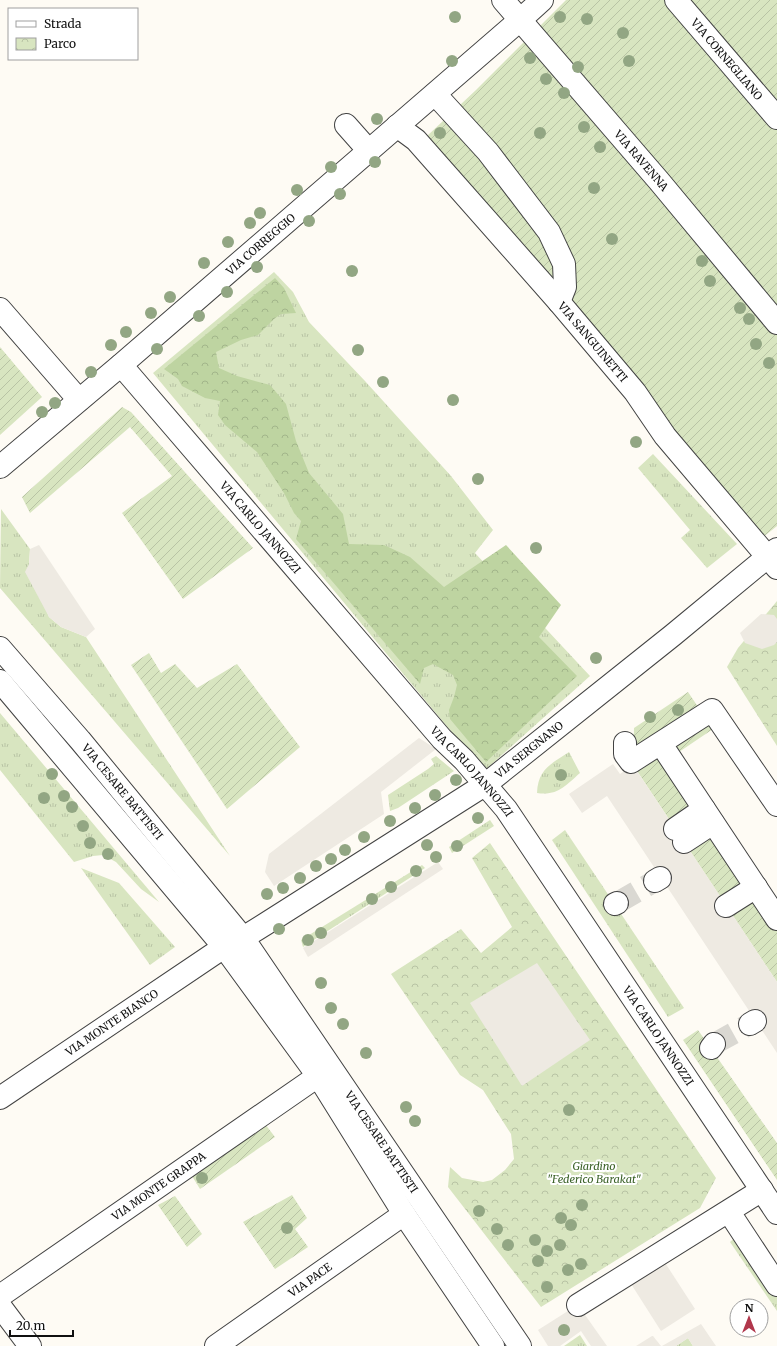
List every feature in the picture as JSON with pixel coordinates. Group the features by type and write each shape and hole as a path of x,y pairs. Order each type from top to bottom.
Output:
{"street":[{"name":"VIA RAVENNA","path":"503,0 660,181 777,323"},
{"name":"VIA CORREGGIO","path":"0,467 122,365 542,0"},
{"name":"VIA CORNEGLIANO","path":"676,0 777,118"},
{"path":"435,94 488,152 549,232 564,264 565,287 559,302"},
{"path":"346,124 369,151"},
{"name":"VIA SANGUINETTI","path":"397,126 416,140 559,302 635,392 665,436 774,558"},
{"path":"0,309 80,400"},
{"name":"VIA CARLO JANNOZZI","path":"122,365 442,739 486,784 506,809 777,1213"},
{"name":"VIA SERGNANO","path":"234,942 486,784 673,635 774,558"},
{"name":"VIA CESARE BATTISTI","path":"0,648 80,740 234,942 520,1346"},
{"name":"VIA CESARE BATTISTI","path":"0,681 234,942 404,1214 493,1346"},
{"path":"621,752 631,762 712,710 777,805"},
{"path":"661,744 777,919"},
{"path":"679,836 709,816"},
{"path":"726,906 756,887"},
{"name":"VIA MONTE BIANCO","path":"0,1098 234,942"},
{"name":"VIA MONTE GRAPPA","path":"0,1296 318,1076"},
{"path":"578,1305 762,1190"},
{"path":"728,1212 777,1285"},
{"name":"VIA PACE","path":"216,1346 404,1214"},
{"path":"0,1306 30,1346"}],"green space":[{"path":"566,0 777,0 777,526 762,538 427,136 476,90"},
{"path":"274,272 293,292 309,322 451,476 493,530 475,553 590,676 484,771 153,373"},
{"path":"275,278 284,288 296,313 281,314 258,335 241,340 216,352 219,368 237,376 270,385 286,404 296,441 309,473 343,514 349,544 384,545 410,557 444,587 506,545 561,605 539,637 577,676 486,762 450,719 449,710 457,685 453,675 433,664 424,668 420,684 296,539 301,521 294,513 284,493 257,452 225,425 218,415 220,401 205,398 182,386 178,379 164,369"},
{"path":"0,347 42,397 0,435"},
{"path":"122,407 131,412 253,548 183,599 122,513 172,476 130,427 30,513 22,497"},
{"path":"653,454 737,544 707,568 681,538 690,530 638,468"},
{"path":"1,509 30,549 29,564 49,617 61,627 86,637 230,856 0,588"},
{"path":"777,601 777,746 727,667 738,648"},
{"path":"149,653 161,673 175,664 197,688 237,664 300,747 227,809 131,665"},
{"path":"688,692 713,729 679,752 777,899 777,982 633,765 634,728"},
{"path":"0,713 159,902 141,889 116,862 103,855 93,856 74,862 0,770"},
{"path":"569,752 580,773 561,789 544,794 537,793 540,778 543,773 551,764"},
{"path":"436,756 454,771 398,808 390,811 388,795 428,769 434,764 431,759"},
{"path":"490,820 494,826 452,853 449,847"},
{"path":"565,830 684,1008 668,1017 552,840"},
{"name":"Giardino \"Federico Barakat\"","path":"490,843 716,1178 700,1208 541,1307 448,1187 450,1167 462,1178 483,1182 492,1180 505,1170 514,1159 511,1134 483,1090 460,1075 391,974 461,929 481,953 512,927 472,858"},
{"path":"422,865 425,868 303,947 301,940"},
{"path":"81,868 119,883 175,947 150,965"},
{"path":"698,1030 777,1143 777,1180 683,1040"},
{"path":"265,1124 275,1137 200,1189 192,1176"},
{"path":"292,1195 307,1218 295,1229 308,1247 275,1269 243,1222"},
{"path":"175,1196 202,1234 187,1247 158,1205"},
{"path":"738,1235 777,1294 777,1311 769,1298 730,1242"},
{"path":"580,1335 587,1346 564,1346"},
{"path":"688,1338 693,1346 676,1346"}],"shaded area":[{"path":"39,545 95,629 86,637 61,627 49,617 25,572 29,564 30,549"},
{"path":"761,614 774,615 777,619 777,642 774,645 762,649 745,643 740,633"},
{"path":"419,738 436,749 381,792 384,814 274,886 265,872 269,854"},
{"path":"613,764 620,774 633,765 777,982 777,1053 607,796 582,813 569,794"},
{"path":"438,862 443,869 308,957 303,948"},
{"path":"537,963 590,1040 522,1086 470,1003"},
{"path":"660,1255 695,1309 661,1331 626,1276"},
{"path":"578,1305 607,1346 591,1346 581,1331 560,1346 548,1346 538,1330"},
{"path":"701,1324 716,1346 693,1346 688,1338 676,1346 662,1346"},
{"path":"652,1336 661,1346 636,1346"}],"tunnel":[{"path":"617,903 655,881"},
{"path":"714,1044 750,1024"}]}
